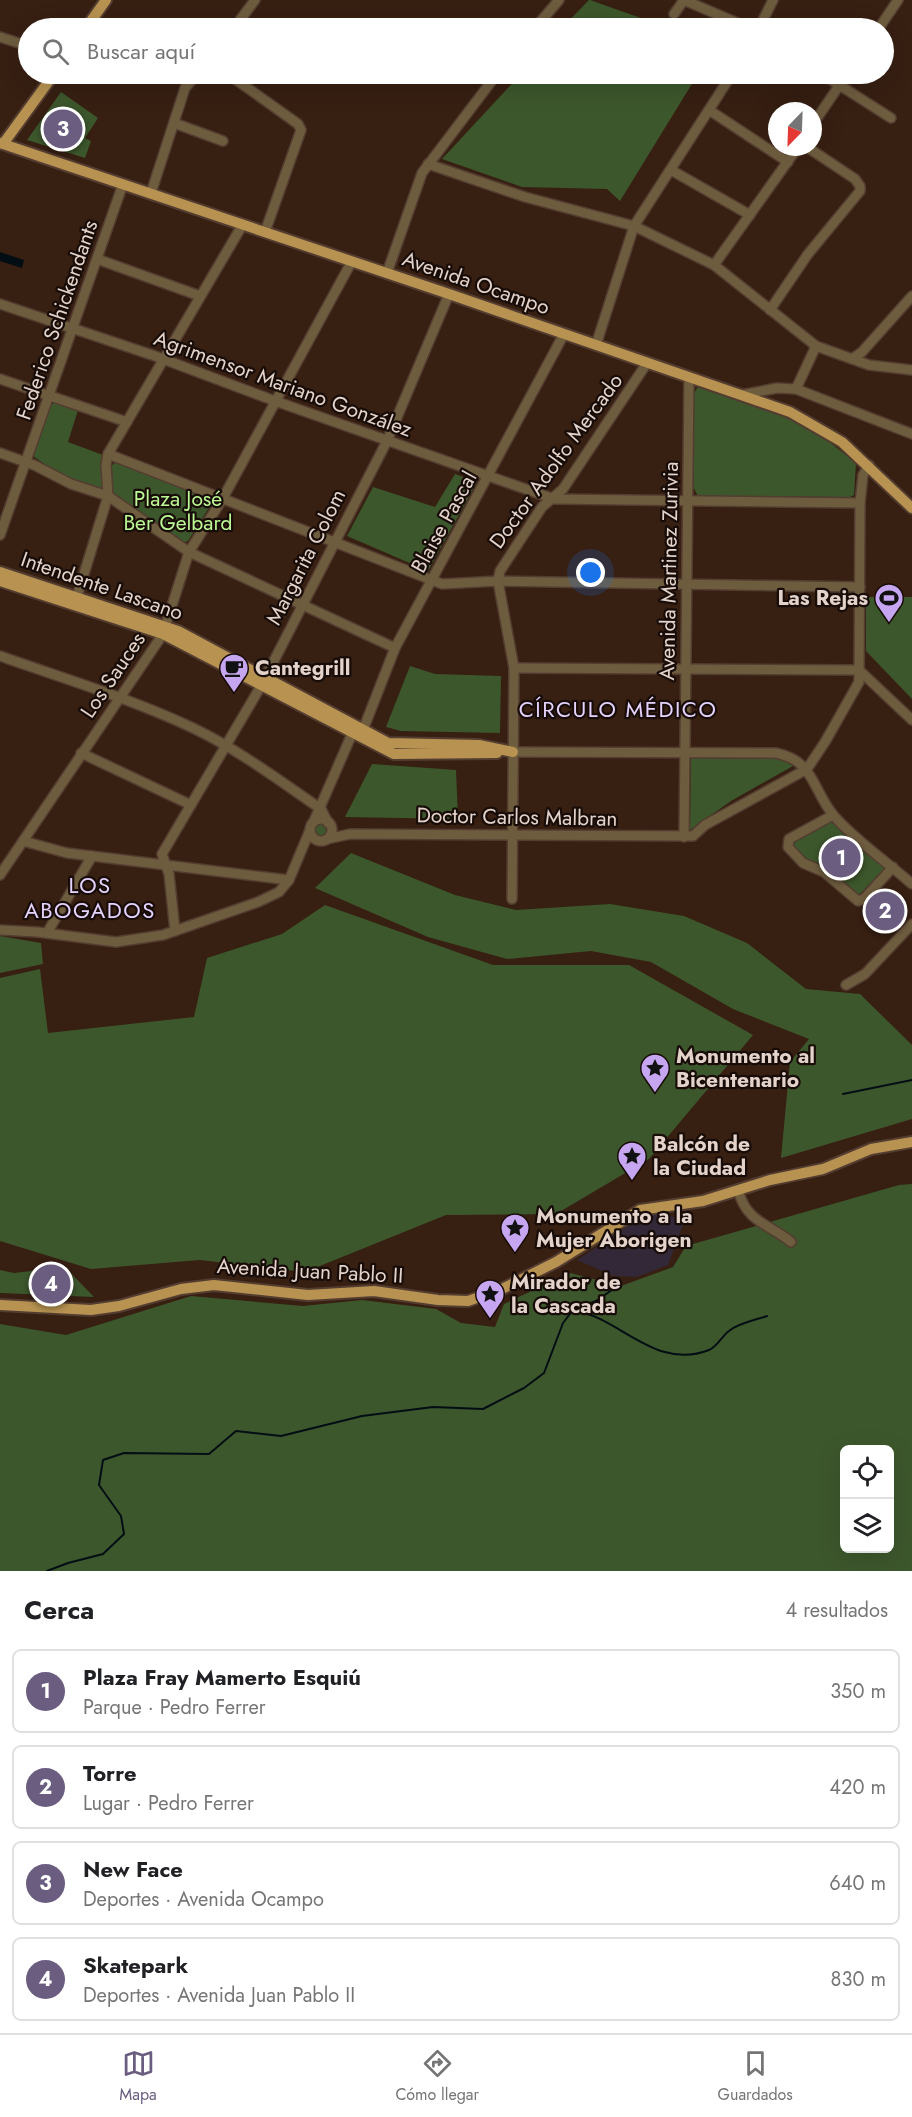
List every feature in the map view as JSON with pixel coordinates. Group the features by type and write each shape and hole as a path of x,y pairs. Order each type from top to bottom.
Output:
{"main road":[{"path":"93,18 106,0"},
{"path":"2,143 46,84"},
{"name":"Avenida Ocampo","path":"2,143 773,406 816,426 842,442 912,508"},
{"name":"Intendente Lascano","path":"0,572 75,601 164,630 358,732 395,746 479,745 513,752"},
{"name":"Intendente Lascano","path":"0,581 75,601"},
{"name":"Avenida Juan Pablo II","path":"0,1305 98,1310 181,1289 214,1285 308,1295 374,1291 431,1299 468,1301 500,1290 556,1262 640,1210 688,1204 770,1180 823,1169 871,1149 912,1142"}],"street":[{"path":"242,18 255,0"},
{"path":"544,18 559,0"},
{"path":"674,14 684,0 726,18"},
{"path":"764,18 773,0"},
{"path":"886,18 898,0"},
{"path":"0,37 18,43"},
{"path":"151,194 185,88 188,84"},
{"path":"242,84 298,124 301,130 265,232"},
{"path":"387,273 417,183 428,164 488,84"},
{"path":"596,345 634,226 726,84"},
{"path":"822,111 840,85 891,118"},
{"path":"709,110 788,162"},
{"path":"174,123 223,141"},
{"path":"714,265 792,156"},
{"path":"770,310 808,254 860,191 860,186 855,179 820,156"},
{"path":"428,164 525,197 634,226 714,265 816,346 869,365 912,370"},
{"path":"671,170 750,215"},
{"name":"Federico Schickendants","path":"0,535 123,184"},
{"path":"75,601 108,496 106,465 108,454 243,225"},
{"path":"97,260 200,296"},
{"name":"Los Sauces","path":"0,874 164,630 189,552 224,498 352,261"},
{"name":"Margarita Colom","path":"175,931 169,873 162,854 263,682 387,441 449,294"},
{"path":"852,359 862,352 912,296"},
{"name":"Agrimensor Mariano González","path":"0,304 73,327 554,499 860,504"},
{"name":"Blaise Pascal","path":"321,809 395,648 490,476 564,334"},
{"path":"796,389 816,346"},
{"name":"Doctor Adolfo Mercado","path":"498,581 500,571 542,507 554,499 647,363"},
{"name":"Avenida Martinez Zurivia","path":"684,837 689,377"},
{"path":"0,379 127,422"},
{"path":"773,406 771,400 777,388"},
{"path":"741,395 777,388 796,389 912,434"},
{"path":"0,453 26,462 71,484 108,496 189,552 395,648"},
{"path":"108,454 433,581 453,584 498,581 860,587"},
{"path":"684,837 693,836 705,825 807,769 859,682 860,504 863,475 869,465"},
{"path":"498,581 514,668 512,899"},
{"path":"0,656 118,697 193,728 226,746 321,809 330,826 324,840 312,838 312,826"},
{"path":"514,668 860,670 912,720"},
{"path":"513,752 776,753 796,759 807,769 833,815 912,884"},
{"path":"81,753 191,805"},
{"path":"0,930 47,933 116,942 141,940 175,931 272,897 289,880 321,809"},
{"path":"833,815 789,839 788,847 797,858 824,872 858,901 864,899 893,867"},
{"name":"Doctor Carlos Malbran","path":"312,826 322,820 350,834"},
{"name":"Doctor Carlos Malbran","path":"301,853 308,846 350,834 684,837"},
{"path":"23,841 92,856 289,880"},
{"path":"47,933 92,856"},
{"path":"846,985 865,974 912,924"},
{"path":"738,1190 749,1215 762,1225 774,1227 791,1242"}],"shaded area":[{"path":"0,252 24,260 22,268 0,261"},
{"path":"667,1214 684,1222 668,1265 637,1277 613,1276 577,1260 645,1215"}],"green space":[{"path":"590,0 641,18 572,18"},
{"path":"512,84 692,84 620,201 607,189 522,187 442,159"},
{"path":"61,92 98,118 85,138 91,141 85,158 27,140"},
{"path":"698,387 784,416 814,430 856,463 854,495 850,497 698,496 693,487 694,393"},
{"path":"54,403 78,410 68,442 103,455 103,488 100,489 60,475 33,456 50,405"},
{"name":"Plaza José Ber Gelbard","path":"117,461 212,498 212,503 188,541 182,543 112,494 111,466"},
{"path":"455,474 477,482 428,571 347,536 373,487 435,507"},
{"name":"Las Rejas","path":"866,597 912,597 912,699 866,651"},
{"path":"410,666 435,674 501,676 500,733 401,731 386,727"},
{"path":"691,758 782,759 793,766 731,801 690,830"},
{"path":"372,764 456,770 458,819 345,817"},
{"path":"833,821 886,867 858,896 802,857 793,847 794,840"},
{"path":"321,824 326,826 328,831 326,836 321,838 316,836 314,831 316,826"},
{"path":"351,853 455,895 516,910 610,904 684,916 747,943 806,989 860,994 912,1045 912,1119 781,1158 790,1062 809,1039 733,1009 651,962 591,951 507,959 428,937 315,888"},
{"path":"325,905 493,965 629,965 753,1035 649,1159 556,1214 446,1215 305,1272 200,1260 91,1269 0,1241 0,978 40,969 48,1033 194,1017 207,958 282,934"},
{"path":"0,936 41,943 43,964 0,973"},
{"path":"912,1184 912,1571 0,1571 0,1324 66,1335 191,1296 303,1306 362,1300 436,1309 461,1323 495,1327 504,1304 570,1273 621,1286 673,1267 686,1246 899,1185"},
{"path":"65,1267 94,1297 0,1293 0,1270 14,1273"}],"waterway":[{"path":"843,1094 912,1080"},
{"path":"575,1309 596,1301 612,1290"},
{"path":"47,1571 103,1554 124,1534 121,1516 99,1485 103,1460 124,1453 209,1454 236,1431 281,1436 362,1416 433,1407 483,1409 524,1388 544,1373 563,1323 573,1310 607,1323 655,1349 672,1354 690,1355 712,1349 733,1328 767,1316"}],"place":[{"name":"New Face","path":"63,129"},
{"name":"Las Rejas","path":"889,624"},
{"name":"Cantegrill","path":"234,694"},
{"name":"Plaza Fray Mamerto Esquiú","path":"841,858"},
{"name":"Torre","path":"885,911"},
{"name":"Monumento al Bicentenario","path":"655,1094"},
{"name":"Balcón de la Ciudad","path":"632,1182"},
{"name":"Monumento a la Mujer Aborigen","path":"515,1254"},
{"name":"Skatepark","path":"51,1284"},
{"name":"Mirador de la Cascada","path":"490,1320"}],"district":[{"name":"CÍRCULO MÉDICO","path":"618,709"},
{"name":"LOS ABOGADOS","path":"90,898"}]}
